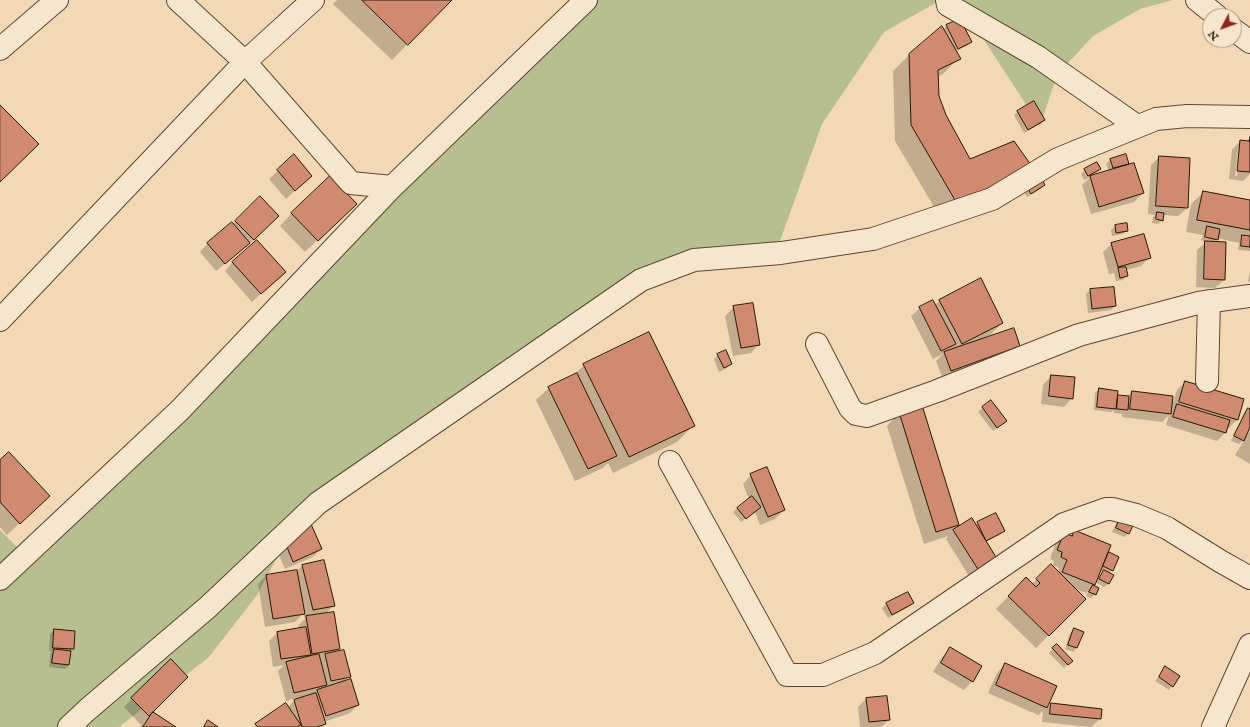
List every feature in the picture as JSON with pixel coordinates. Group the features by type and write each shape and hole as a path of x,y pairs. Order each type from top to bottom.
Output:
{"street":[{"path":"0,49 58,0"},
{"path":"178,0 245,62 351,183 392,187"},
{"path":"0,320 245,62 313,0"},
{"path":"0,579 180,410 392,187 586,0"},
{"path":"947,0 948,5 1038,58 1138,126"},
{"path":"1197,0 1207,8"},
{"path":"70,727 87,710 208,607 318,503 641,280 694,260 782,253 873,239 992,198 1058,159 1156,118 1187,116 1250,117"},
{"path":"817,344 850,408 856,414 867,416 937,391 1079,335 1192,304 1250,296"},
{"path":"1207,381 1209,301"},
{"path":"670,462 787,675 823,675 875,653 1064,524 1106,509 1136,515 1167,528 1250,578"},
{"path":"1213,727 1250,645"}],"green space":[{"path":"583,0 941,0 884,32 822,124 771,266 702,266 630,297 295,524 257,595 209,657 119,727 0,727 0,530 17,547 82,505"},
{"path":"958,0 1173,0 1140,9 1093,36 1057,75 1040,126"}],"building":[{"path":"362,0 452,0 408,45"},
{"path":"960,19 972,42 958,49 946,25"},
{"path":"942,26 961,59 938,70 939,96 946,115 970,159 1014,141 1036,172 962,212 911,125 909,54"},
{"path":"1034,101 1045,120 1028,130 1017,111"},
{"path":"0,105 39,144 0,182"},
{"path":"1250,137 1250,172 1237,171 1240,140 1249,141"},
{"path":"294,154 312,176 295,191 277,170"},
{"path":"1126,154 1129,164 1113,168 1110,159"},
{"path":"1159,156 1190,158 1188,208 1156,206"},
{"path":"1097,162 1101,169 1088,176 1084,169"},
{"path":"1134,163 1144,193 1099,207 1090,176"},
{"path":"330,176 357,204 318,241 291,213"},
{"path":"1040,176 1045,185 1031,194 1025,184"},
{"path":"1203,191 1250,200 1250,230 1197,220"},
{"path":"260,196 279,216 254,240 235,221"},
{"path":"1157,212 1164,213 1163,221 1156,219"},
{"path":"232,222 250,243 225,264 207,243"},
{"path":"1127,223 1128,231 1116,233 1115,225"},
{"path":"1207,226 1220,229 1218,240 1205,237"},
{"path":"1144,234 1151,258 1118,267 1111,243"},
{"path":"1242,235 1250,236 1250,247 1241,246"},
{"path":"257,240 286,272 261,294 232,262"},
{"path":"1205,241 1226,242 1225,280 1204,279"},
{"path":"1126,267 1128,276 1120,278 1118,268"},
{"path":"981,278 1003,323 962,344 939,300"},
{"path":"1114,287 1116,306 1092,309 1090,289"},
{"path":"933,300 956,344 941,351 919,307"},
{"path":"753,303 760,345 741,348 733,306"},
{"path":"1014,328 1020,346 951,371 944,352"},
{"path":"649,332 695,426 629,457 583,364"},
{"path":"726,350 732,364 724,368 717,354"},
{"path":"577,373 617,456 588,469 548,387"},
{"path":"1051,375 1075,377 1073,399 1049,396"},
{"path":"1185,381 1244,399 1238,420 1179,402"},
{"path":"1099,388 1118,391 1116,409 1097,407"},
{"path":"1132,391 1173,396 1171,414 1130,409"},
{"path":"1118,395 1129,396 1128,410 1117,409"},
{"path":"991,400 1007,421 997,428 982,407"},
{"path":"1177,404 1230,420 1226,433 1173,417"},
{"path":"922,405 959,525 936,532 899,412"},
{"path":"1248,408 1250,409 1250,427 1244,441 1234,436"},
{"path":"9,452 50,496 20,524 0,502 0,460"},
{"path":"767,467 785,510 768,517 750,474"},
{"path":"752,496 761,507 746,519 737,508"},
{"path":"1123,510 1137,517 1129,534 1116,528"},
{"path":"996,513 1005,531 986,541 977,522"},
{"path":"307,515 322,549 293,562 279,527"},
{"path":"972,518 999,562 981,574 953,530"},
{"path":"1074,530 1111,545 1095,585 1062,572 1067,560 1061,557 1062,552 1057,550 1064,533 1072,536"},
{"path":"1109,552 1119,557 1113,571 1103,566"},
{"path":"324,560 335,606 313,610 302,565"},
{"path":"1051,564 1086,599 1049,636 1008,596 1026,577 1036,587 1040,583 1036,579"},
{"path":"297,570 305,614 273,619 266,575"},
{"path":"1104,570 1114,575 1109,584 1099,579"},
{"path":"1093,585 1099,588 1096,595 1089,592"},
{"path":"908,592 914,603 892,615 886,603"},
{"path":"334,612 340,649 312,654 306,616"},
{"path":"306,627 311,655 281,659 277,632"},
{"path":"1074,628 1084,632 1077,648 1068,645"},
{"path":"54,629 75,631 74,649 53,648"},
{"path":"1057,644 1073,661 1068,665 1052,648"},
{"path":"950,647 982,666 973,682 941,663"},
{"path":"54,649 71,651 69,665 52,663"},
{"path":"344,650 351,677 331,681 325,654"},
{"path":"319,654 327,685 294,693 286,662"},
{"path":"171,659 188,677 149,716 131,698"},
{"path":"1005,663 1057,686 1047,708 996,685"},
{"path":"1165,666 1180,676 1173,687 1159,677"},
{"path":"351,679 359,705 326,716 317,690"},
{"path":"316,693 326,724 317,727 302,727 294,700"},
{"path":"887,696 890,720 869,722 866,698"},
{"path":"286,703 301,725 297,727 258,727 255,724"},
{"path":"1051,703 1102,709 1101,719 1050,714"},
{"path":"153,712 176,727 143,727"},
{"path":"208,720 218,727 204,727"}]}
